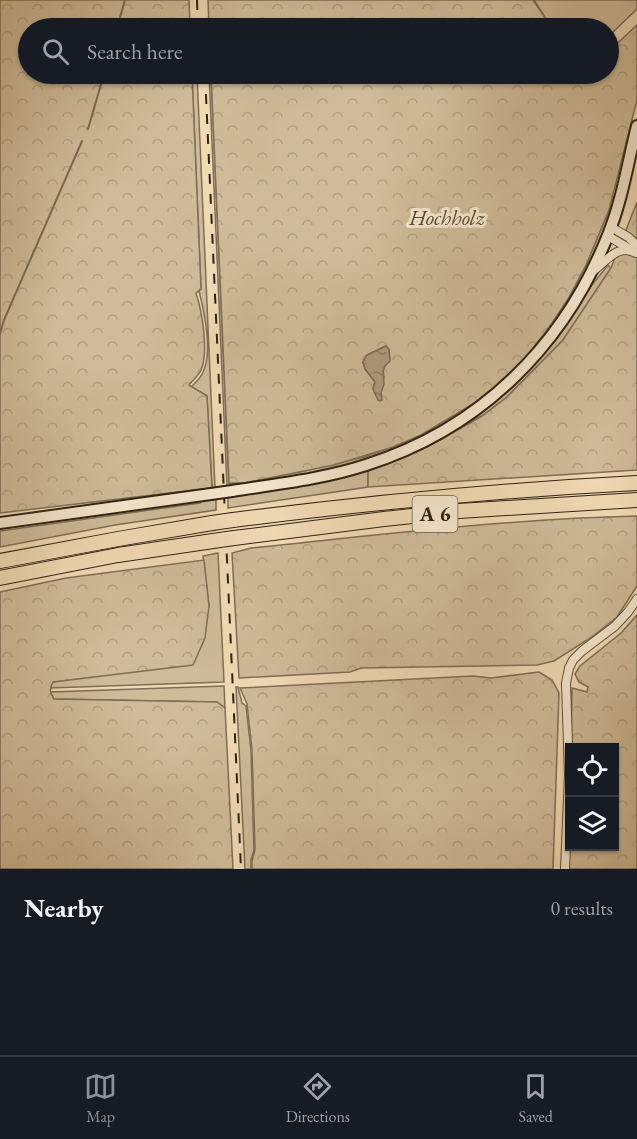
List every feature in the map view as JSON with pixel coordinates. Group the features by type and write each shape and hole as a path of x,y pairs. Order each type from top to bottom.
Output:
{"highway":[{"name":"A 6","path":"0,561 117,538 233,520 447,496 637,483"},
{"name":"A 6","path":"0,578 118,555 384,519 459,511 637,500"}],"main road":[{"path":"0,523 305,480 366,465 424,442 451,426 501,391 531,362 556,331 592,272 610,232 637,126"}],"street":[{"path":"610,232 637,250"},
{"path":"592,272 616,253 637,250"},
{"path":"565,869 569,776 566,683 569,668 582,651 615,626 637,599"}],"green space":[{"path":"0,0 189,0 190,18 18,18 18,84 192,84 201,289 196,293 205,342 201,370 189,385 207,396 212,488 0,513"},
{"path":"208,0 533,0 545,18 209,18"},
{"path":"534,0 637,0 637,9 619,26 619,18 546,18"},
{"name":"Hochholz","path":"637,25 637,100 609,210 586,265 568,299 526,357 497,386 473,404 421,435 393,447 334,465 244,483 229,483 211,84 619,84 619,42","holes":["386,346 390,356 383,369 381,393 373,389 375,382 365,369 363,362 367,355"]},
{"path":"192,84 197,84 215,488 212,489 207,396 191,387 200,378 206,364 207,343 199,291 201,289"},
{"path":"209,84 211,84 229,483 243,483 364,457 421,435 474,404 526,357 548,329 568,299 586,265 609,210 611,211 607,226 573,301 528,359 475,406 422,438 365,461 335,469 227,486"},
{"path":"637,202 637,470 368,487 368,471 427,447 482,416 507,397 563,340 611,268"},
{"path":"608,265 611,268 563,340 507,397 482,416 427,447 368,471 368,487 228,508 228,497 337,477 480,412 503,394 534,364 558,336 588,290"},
{"path":"216,499 216,510 115,525 0,547 0,531"},
{"path":"637,516 637,586 617,617 592,637 554,661 537,665 361,668 350,672 239,678 232,553 251,548 444,528 540,520"},
{"path":"218,553 224,682 50,688 53,682 209,606 203,556"},
{"path":"204,560 209,606 205,638 193,665 53,682 51,691 54,699 217,702 225,708 233,869 0,869 0,592 66,578"},
{"path":"637,615 637,869 569,869 569,851 619,851 619,743 571,743 572,688 587,692 588,687 579,682 575,674 580,666 621,633"},
{"path":"539,672 552,680 559,693 553,869 252,869 255,850 252,750 247,704 240,688 473,676 491,678"},
{"path":"224,686 225,708 217,702 53,699 50,692"},
{"path":"236,687 238,687 242,703 246,706 251,751 254,850 251,869 245,869"}],"water":[{"path":"386,346 389,349 390,361 383,371 384,384 380,401 373,389 375,382 365,369 363,362 367,355"}],"waterway":[{"path":"120,18 125,0"},
{"path":"88,129 101,84"},
{"path":"0,334 82,141"}],"railway":[{"path":"197,0 198,18"},
{"path":"205,84 241,869"}]}
